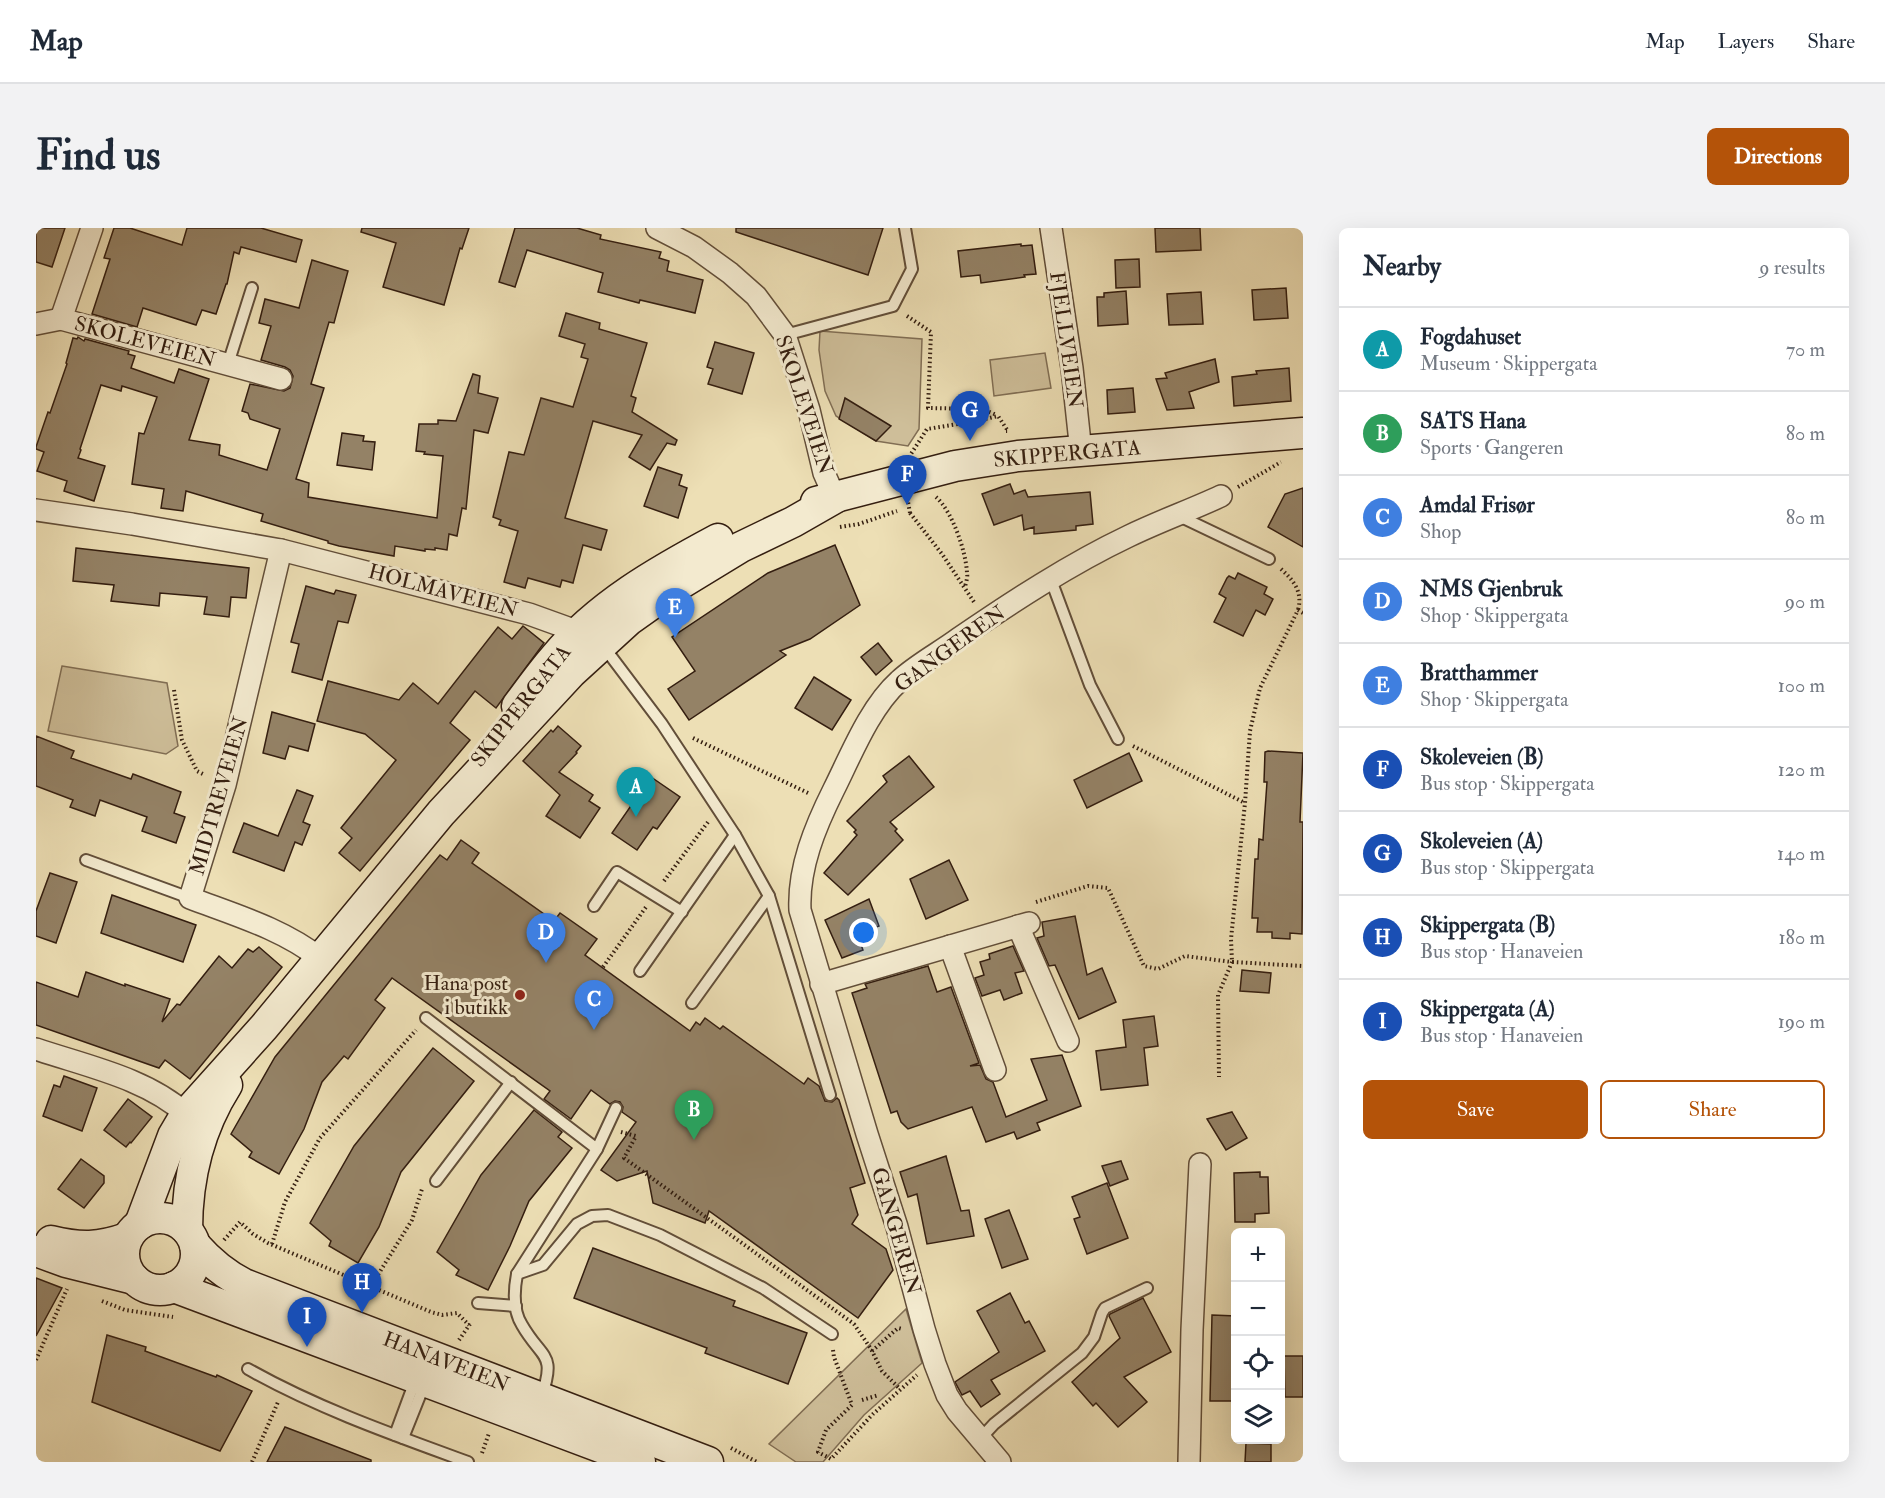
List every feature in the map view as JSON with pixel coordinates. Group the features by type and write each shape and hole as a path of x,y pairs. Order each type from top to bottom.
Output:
{"main road":[{"name":"SKIPPERGATA","path":"134,1231 173,1136 186,1114 264,1027 441,813 571,673 612,603 661,569 712,542 783,511 955,466 1018,456 1294,443"},
{"name":"SKIPPERGATA","path":"202,1239 187,1199 198,1148 209,1118 264,1027"},
{"path":"36,1236 69,1245 87,1247 106,1245 159,1217 170,1219 202,1239 192,1270 184,1280 174,1287 157,1290 134,1279 66,1262 36,1251"},
{"path":"134,1231 124,1249 124,1260 134,1279"},
{"name":"HANAVEIEN","path":"202,1239 213,1265 244,1284 708,1462"},
{"name":"HANAVEIEN","path":"174,1287 640,1462"}],"street":[{"name":"SKOLEVEIEN","path":"61,319 92,228"},
{"name":"SKOLEVEIEN","path":"657,228 694,247 730,273 756,296 785,335 809,410 824,473 835,498"},
{"name":"FJELLVEIEN","path":"1051,228 1072,368 1081,452"},
{"name":"SKOLEVEIEN","path":"36,324 61,319 281,379"},
{"name":"GANGEREN","path":"1000,1462 957,1412 947,1395 935,1364 897,1227 800,910 801,876 812,838 857,741 880,703 898,681 987,619 1074,565 1116,542 1221,496"},
{"name":"HOLMAVEIEN","path":"36,510 281,550 518,611 590,638"},
{"name":"MIDTREVEIEN","path":"281,550 225,785 190,898 264,926 305,946 321,959"},
{"path":"821,984 950,946 1025,918 1068,1041"},
{"path":"950,946 995,1070"},
{"path":"36,1049 133,1083 175,1104 186,1114"},
{"path":"1189,1462 1192,1330 1200,1164"}],"lane":[{"path":"785,335 893,306 912,269 905,228"},
{"name":"SKOLEVEIEN","path":"228,364 252,288"},
{"path":"1176,514 1269,559"},
{"path":"1051,580 1090,685 1118,739"},
{"path":"590,638 610,655 662,724 735,835 770,896 830,1095"},
{"path":"640,971 735,835"},
{"name":"MIDTREVEIEN","path":"86,861 190,898"},
{"path":"594,906 617,872 682,912"},
{"path":"692,1004 770,896"},
{"path":"426,1018 597,1149"},
{"path":"436,1181 511,1082"},
{"path":"541,1398 548,1378 546,1356 521,1324 514,1291 517,1274 597,1149 616,1108"},
{"path":"517,1274 543,1265 577,1224 592,1216 608,1215 660,1235 764,1288 832,1334"},
{"path":"981,1438 994,1424 1082,1353 1094,1337 1106,1308 1147,1288"},
{"path":"481,1304 516,1306"},
{"path":"248,1369 284,1389 399,1437 468,1462"},
{"path":"399,1437 421,1379"}],"path":[{"path":"893,306 931,332 928,408 982,409 998,416"},
{"path":"977,421 927,429 902,468 910,513 987,619"},
{"path":"1221,496 1280,463 1294,443"},
{"path":"925,501 942,493"},
{"path":"936,497 944,505 960,540 968,574 964,587"},
{"path":"829,529 859,524 914,504"},
{"path":"1219,1077 1218,995 1232,962 1231,939 1250,731 1260,688 1301,611 1296,586 1269,559"},
{"path":"174,690 183,740 197,771 225,785"},
{"path":"662,724 792,787 828,800"},
{"path":"1118,739 1245,803"},
{"path":"603,967 711,818"},
{"path":"1025,918 1088,886 1108,888 1144,966 1158,969 1185,956 1288,967 1303,966"},
{"path":"272,1244 285,1202 320,1138 426,1018"},
{"path":"606,1126 636,1136 624,1158 854,1324 872,1350 882,1371 900,1389"},
{"path":"371,1286 412,1220 424,1184 436,1181"},
{"path":"202,1239 240,1222 253,1234 272,1244 431,1312 442,1315 457,1313 469,1325"},
{"path":"36,1360 68,1286 77,1290"},
{"path":"96,1298 125,1310 182,1319"},
{"path":"459,1340 481,1304"},
{"path":"832,1334 834,1357 852,1405 826,1430 818,1452 831,1459 900,1389 926,1368 935,1364"},
{"path":"872,1350 880,1342"},
{"path":"252,1462 284,1389"},
{"path":"862,1400 879,1395"},
{"path":"478,1462 489,1433"}],"shaded area":[{"path":"820,331 922,339 919,429 908,446 876,441 836,416 825,391 819,350"},
{"path":"1045,353 1051,388 994,396 990,360"},
{"path":"62,666 167,683 178,746 166,754 48,731"},
{"path":"906,1309 922,1363 864,1415 823,1462 796,1462 769,1444"}],"building":[{"path":"36,228 65,228 52,267 36,262"},
{"path":"114,228 130,228 182,245 187,228 261,228 302,240 296,262 241,247 239,254 234,252 227,284 216,314 202,310 196,325 143,308 137,327 92,314 110,259 104,258"},
{"path":"362,228 469,228 462,249 460,248 444,305 383,287 396,243 361,232"},
{"path":"515,228 577,228 601,235 600,239 661,252 659,258 669,261 667,271 703,280 695,313 640,300 639,303 598,292 603,273 527,250 515,287 499,282"},
{"path":"736,228 883,228 868,275 736,232"},
{"path":"1155,228 1200,228 1201,250 1156,252"},
{"path":"1021,244 1021,246 1032,245 1036,274 981,283 980,275 961,277 958,251"},
{"path":"1139,259 1140,287 1116,288 1115,260"},
{"path":"312,260 348,271 334,323 329,322 311,384 324,388 296,479 309,483 308,497 437,518 443,456 416,451 419,424 438,424 438,420 456,421 473,374 480,376 478,393 498,398 488,433 474,430 466,509 462,508 457,536 449,534 447,550 435,548 435,550 425,549 425,551 395,546 394,556 339,546 261,521 263,514 186,491 183,511 161,508 164,489 132,484 139,433 144,434 157,397 122,386 121,391 101,385 80,449 78,458 105,466 94,501 64,491 67,481 37,471 44,452 36,447 67,364 73,338 78,337 84,341 85,339 129,351 128,354 135,356 131,368 174,383 179,369 209,379 189,440 220,445 219,455 267,470 280,429 250,419 248,413 242,411 250,384 284,391 290,388 293,376 285,367 261,360 271,326 259,323 265,299 299,308"},
{"path":"1286,288 1288,318 1254,320 1252,290"},
{"path":"1126,291 1128,324 1098,326 1097,297 1104,297 1104,293"},
{"path":"1201,292 1203,324 1169,325 1167,294"},
{"path":"566,313 600,323 599,329 647,343 631,396 636,398 632,412 677,440 675,445 667,443 650,470 629,457 642,435 593,421 565,518 607,530 601,550 583,545 573,583 562,580 560,587 528,578 525,588 504,582 518,531 499,525 501,520 493,517 509,452 524,455 541,398 573,407 588,359 581,357 585,344 559,336"},
{"path":"715,342 754,353 742,394 708,384 713,369 707,367"},
{"path":"1215,359 1219,382 1189,392 1194,408 1167,410 1156,379 1167,378 1165,373"},
{"path":"1289,368 1291,401 1234,406 1232,377 1257,374 1256,371"},
{"path":"1133,388 1135,412 1108,414 1107,390"},
{"path":"845,398 891,426 876,441 839,419"},
{"path":"342,433 364,436 363,441 375,442 372,470 337,465"},
{"path":"658,467 682,475 679,485 687,488 678,518 644,506"},
{"path":"1010,484 1014,494 1025,490 1028,497 1090,492 1093,524 1076,526 1076,530 1034,534 1034,527 1024,530 1022,515 994,525 982,494"},
{"path":"1303,488 1303,547 1268,527 1285,494"},
{"path":"835,545 860,605 810,639 780,651 786,655 689,720 668,689 695,671 672,637 768,573"},
{"path":"76,548 249,568 246,598 231,597 229,617 204,614 207,597 160,593 159,606 111,601 114,585 73,581"},
{"path":"1238,573 1267,587 1264,594 1273,599 1265,615 1256,610 1243,636 1214,622 1226,598 1219,594 1227,578 1229,576 1235,579"},
{"path":"306,586 334,594 336,590 356,595 348,623 338,621 322,680 292,672 299,644 291,642"},
{"path":"523,626 544,643 496,708 475,691 450,723 470,740 360,871 339,853 352,838 341,828 396,760 365,734 317,721 328,681 399,700 413,683 438,704 498,627 512,639"},
{"path":"878,643 892,661 876,675 861,657"},
{"path":"814,677 851,700 832,730 795,708"},
{"path":"272,712 315,724 308,751 289,746 285,759 263,753"},
{"path":"558,726 581,746 559,772 593,795 589,801 600,808 580,838 546,816 560,795 523,761 551,730 553,732"},
{"path":"36,736 74,751 71,758 131,779 133,774 181,792 174,813 185,817 176,843 142,831 147,817 100,800 95,816 70,807 73,800 36,786"},
{"path":"1265,752 1303,753 1300,822 1303,822 1302,934 1290,933 1290,939 1272,938 1272,932 1257,932 1258,918 1252,918 1255,859 1258,859 1259,839 1263,840 1267,782 1264,782"},
{"path":"1129,753 1142,781 1087,808 1074,780"},
{"path":"909,756 934,787 890,822 903,840 848,895 824,873 857,835 854,832 856,830 847,821 887,782 883,776"},
{"path":"651,777 680,797 657,829 653,827 637,850 612,833"},
{"path":"297,790 313,796 303,822 310,825 302,845 295,842 284,871 233,852 244,823 278,836"},
{"path":"461,840 479,853 472,863 554,921 560,913 597,939 585,955 690,1031 696,1022 700,1025 705,1018 720,1029 723,1026 804,1084 808,1078 819,1086 825,1101 832,1102 837,1098 839,1100 865,1183 850,1188 858,1215 852,1224 886,1249 893,1270 858,1318 709,1211 705,1223 653,1203 647,1171 617,1181 601,1170 636,1122 622,1112 623,1107 620,1102 615,1101 610,1104 591,1090 571,1119 544,1099 550,1091 392,978 375,1000 385,1008 348,1059 344,1056 322,1082 304,1129 279,1174 249,1157 252,1152 231,1134 275,1057 440,855 447,860"},
{"path":"949,860 968,900 926,919 910,879"},
{"path":"50,873 77,882 56,943 36,936 36,911"},
{"path":"112,895 196,925 183,962 101,933"},
{"path":"869,899 879,926 857,934 863,950 842,958 825,920"},
{"path":"1075,916 1087,975 1102,968 1116,1002 1079,1019 1055,965 1049,966 1037,938 1044,936 1042,922"},
{"path":"1013,946 1024,971 1015,973 1022,993 1004,1000 1000,990 982,996 975,978 984,975 980,962 990,959 989,954"},
{"path":"259,947 282,967 190,1079 165,1060 159,1068 36,1025 36,982 78,997 86,972 125,986 125,984 170,999 162,1022 177,1004 180,1005 219,956 232,968 248,949 253,952"},
{"path":"928,966 937,992 951,987 979,1063 970,1066 980,1065 986,1079 993,1082 1006,1117 1047,1100 1031,1059 1062,1055 1081,1106 1037,1123 1040,1130 1017,1139 1014,1132 986,1142 972,1107 908,1129 901,1122 897,1111 891,1113 852,993 867,988 865,984"},
{"path":"1242,970 1271,973 1269,993 1240,991"},
{"path":"1154,1016 1158,1046 1144,1048 1148,1085 1101,1090 1096,1051 1126,1047 1123,1020"},
{"path":"433,1048 474,1081 401,1172 379,1227 358,1263 329,1246 331,1241 310,1223 354,1146"},
{"path":"64,1076 97,1088 82,1131 43,1116 54,1085 60,1087"},
{"path":"128,1099 152,1117 126,1147 104,1130"},
{"path":"534,1110 562,1132 558,1137 572,1148 529,1201 488,1290 456,1275 459,1270 437,1252 481,1175"},
{"path":"1232,1112 1247,1138 1226,1150 1207,1119"},
{"path":"946,1156 961,1211 969,1210 974,1236 927,1244 917,1194 908,1197 900,1172"},
{"path":"81,1159 104,1176 104,1183 84,1208 58,1189"},
{"path":"1121,1161 1128,1179 1110,1186 1102,1166"},
{"path":"1260,1172 1260,1177 1268,1177 1269,1213 1255,1214 1255,1222 1235,1222 1234,1173"},
{"path":"1107,1183 1128,1238 1087,1254 1074,1219 1080,1217 1072,1197"},
{"path":"1009,1210 1028,1259 1002,1268 985,1219"},
{"path":"593,1248 735,1301 733,1306 807,1333 788,1384 705,1353 707,1348 574,1298"},
{"path":"36,1278 62,1288 36,1336"},
{"path":"1010,1293 1025,1323 1029,1321 1045,1351 991,1380 1000,1394 981,1407 970,1391 962,1395 955,1382 999,1352 977,1311"},
{"path":"1143,1298 1171,1352 1124,1377 1147,1402 1118,1427 1096,1403 1093,1406 1072,1382 1120,1338 1110,1314"},
{"path":"1212,1315 1231,1316 1231,1401 1210,1401"},
{"path":"107,1335 146,1347 145,1351 216,1377 217,1375 252,1391 220,1451 92,1402"},
{"path":"1285,1356 1303,1356 1303,1397 1285,1397"},
{"path":"285,1427 371,1460 371,1462 267,1462"},
{"path":"1246,1444 1271,1444 1271,1462 1245,1462"}],"place":[{"name":"Skoleveien (A)","path":"970,441"},
{"name":"Skoleveien (B)","path":"907,505"},
{"name":"Bratthammer","path":"675,638"},
{"name":"Fogdahuset","path":"636,817"},
{"name":"NMS Gjenbruk","path":"546,963"},
{"name":"Hana post i butikk","path":"520,995"},
{"name":"Amdal Frisør","path":"594,1030"},
{"name":"SATS Hana","path":"694,1140"},
{"name":"Skippergata (B)","path":"362,1313"},
{"name":"Skippergata (A)","path":"307,1347"}]}
